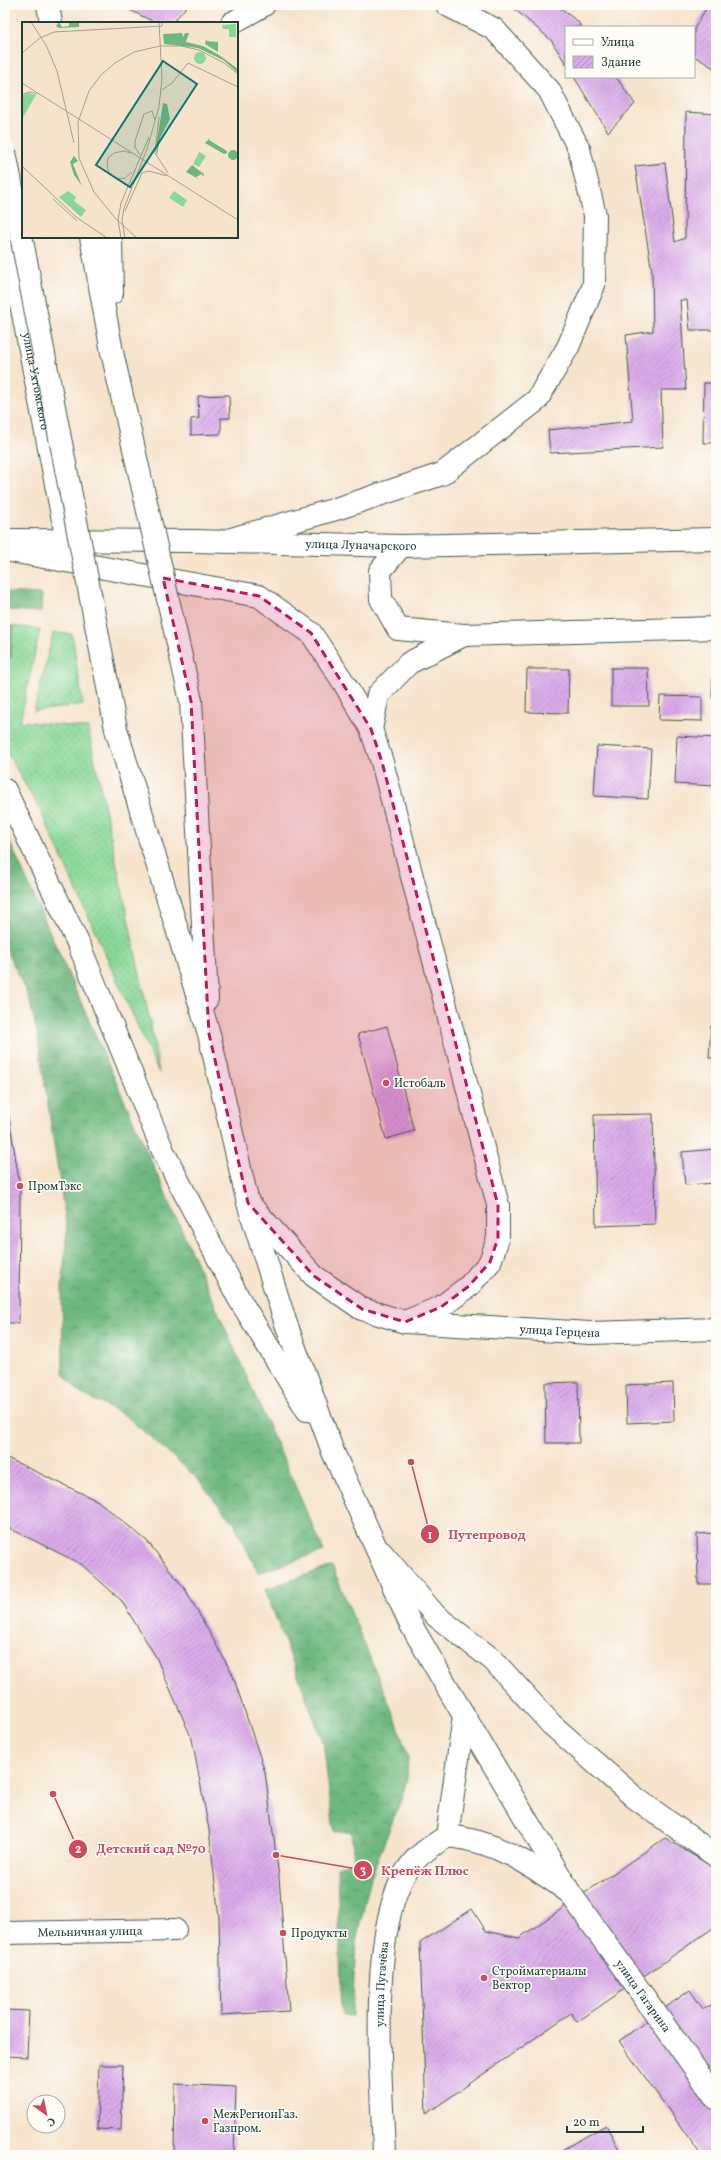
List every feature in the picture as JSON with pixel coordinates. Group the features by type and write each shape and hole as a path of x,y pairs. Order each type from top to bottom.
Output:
{"main road":[{"path":"48,5 51,22"},
{"path":"234,22 264,5"},
{"path":"224,541 336,509 442,474 537,400 568,347 594,285 595,215 579,149 549,90 494,29 447,5"},
{"path":"5,152 116,729 209,1034 248,1203 285,1321 333,1452"},
{"name":"улица Ухтомского","path":"5,221 67,540"},
{"path":"91,238 112,352 191,701 209,1034"},
{"path":"111,238 112,352"},
{"name":"улица Луначарского","path":"5,540 224,541 402,546 716,539"},
{"path":"402,546 380,571 381,599 398,629 464,635 716,628"},
{"path":"5,550 259,596 311,632 344,683 371,730 382,762 498,1205 498,1238 490,1262 469,1286 441,1307 405,1322"},
{"path":"371,730 378,695 409,663 464,635"},
{"path":"5,790 78,946 163,1151 238,1297 333,1452"},
{"name":"улица Герцена","path":"248,1203 314,1276 362,1309 405,1322 590,1333 716,1328"},
{"name":"улица Гагарина","path":"333,1452 410,1623 464,1716 570,1892 716,2098"},
{"path":"374,1544 436,1616 493,1660 551,1724 634,1797 716,1856"},
{"path":"464,1716 447,1836 462,1837 490,1845 529,1863 570,1892"},
{"name":"улица Пугачёва","path":"384,2155 380,2044 382,1959 386,1929 392,1903 403,1879 415,1860 447,1836"},
{"name":"Мельничная улица","path":"5,1933 175,1930"}],"highlighted area":[{"path":"163,578 259,596 311,633 371,729 382,762 498,1205 498,1238 490,1262 469,1286 441,1307 405,1322 362,1309 314,1276 248,1203 209,1034 191,701"}],"green space":[{"path":"5,592 42,594 41,612 5,610"},
{"path":"5,625 12,626 11,658 5,658"},
{"path":"12,626 40,629 20,721 88,728 154,1041 159,1073 42,814 5,749 5,658 11,658"},
{"path":"53,633 72,634 83,705 34,711"},
{"path":"5,831 324,1551 258,1573 235,1525 196,1477 126,1416 80,1393 63,1373 62,1286 67,1230 37,1033 29,998 5,947"},
{"path":"332,1566 396,1720 408,1756 407,1779 402,1797 371,1877 356,1942 352,2016 342,2015 337,1867 354,1862 351,1831 334,1832 323,1742 265,1589"}],"building":[{"path":"120,5 188,5 173,22 154,22"},
{"path":"510,5 557,5 578,22 580,26 565,26 565,62 551,40"},
{"path":"708,5 716,5 716,64 714,68 695,57 695,27"},
{"path":"575,78 617,78 635,104 608,132"},
{"path":"686,112 716,114 716,330 690,330 687,300 680,300 686,390 661,390 663,447 550,453 548,430 633,421 626,335 653,331 652,272 635,166 665,163 675,242 685,238"},
{"path":"704,383 716,383 716,443 703,443"},
{"path":"229,395 230,418 221,418 221,434 191,435 191,419 199,418 198,396"},
{"path":"611,668 648,668 649,706 611,706"},
{"path":"713,668 716,668 716,699 712,698"},
{"path":"527,669 569,669 568,713 526,712"},
{"path":"660,696 702,697 702,721 659,720"},
{"path":"677,736 716,738 716,786 675,784"},
{"path":"597,746 651,749 648,799 594,796"},
{"name":"Истобаль","path":"387,1026 414,1131 386,1139 358,1034"},
{"path":"711,1026 716,1026 716,1058 709,1058"},
{"path":"5,1092 20,1186 19,1323 5,1323"},
{"path":"653,1114 655,1224 596,1226 594,1115"},
{"path":"716,1149 716,1183 685,1185 682,1152"},
{"path":"578,1382 579,1443 546,1443 545,1383"},
{"path":"673,1383 674,1421 627,1423 626,1385"},
{"path":"5,1457 98,1501 147,1541 185,1589 232,1673 265,1772 279,1877 289,2011 221,2015 219,1918 209,1830 192,1739 156,1657 121,1600 81,1564 5,1526"},
{"path":"716,1533 716,1584 698,1584 697,1534"},
{"path":"665,1838 716,1869 716,1926 577,2022 571,2013 426,2114 420,1943 472,1909 486,1931 519,1938"},
{"path":"690,1990 703,2009 716,2004 716,2155 701,2155 619,2041"},
{"path":"5,2010 29,2011 27,2057 5,2056"},
{"path":"99,2065 123,2065 121,2130 97,2129"},
{"name":"МежРегионГаз. Газпром.","path":"175,2084 236,2087 234,2155 174,2155"},
{"path":"606,2125 622,2155 553,2155"}],"place":[{"name":"Истобаль","path":"386,1083"},
{"name":"ПромТэкс","path":"20,1186"},
{"name":"Путепровод","path":"411,1462"},
{"name":"Детский сад №70","path":"53,1794"},
{"name":"Крепёж Плюс","path":"276,1855"},
{"name":"Продукты","path":"283,1933"},
{"name":"Стройматериалы Вектор","path":"484,1978"},
{"name":"МежРегионГаз. Газпром.","path":"205,2121"}]}
